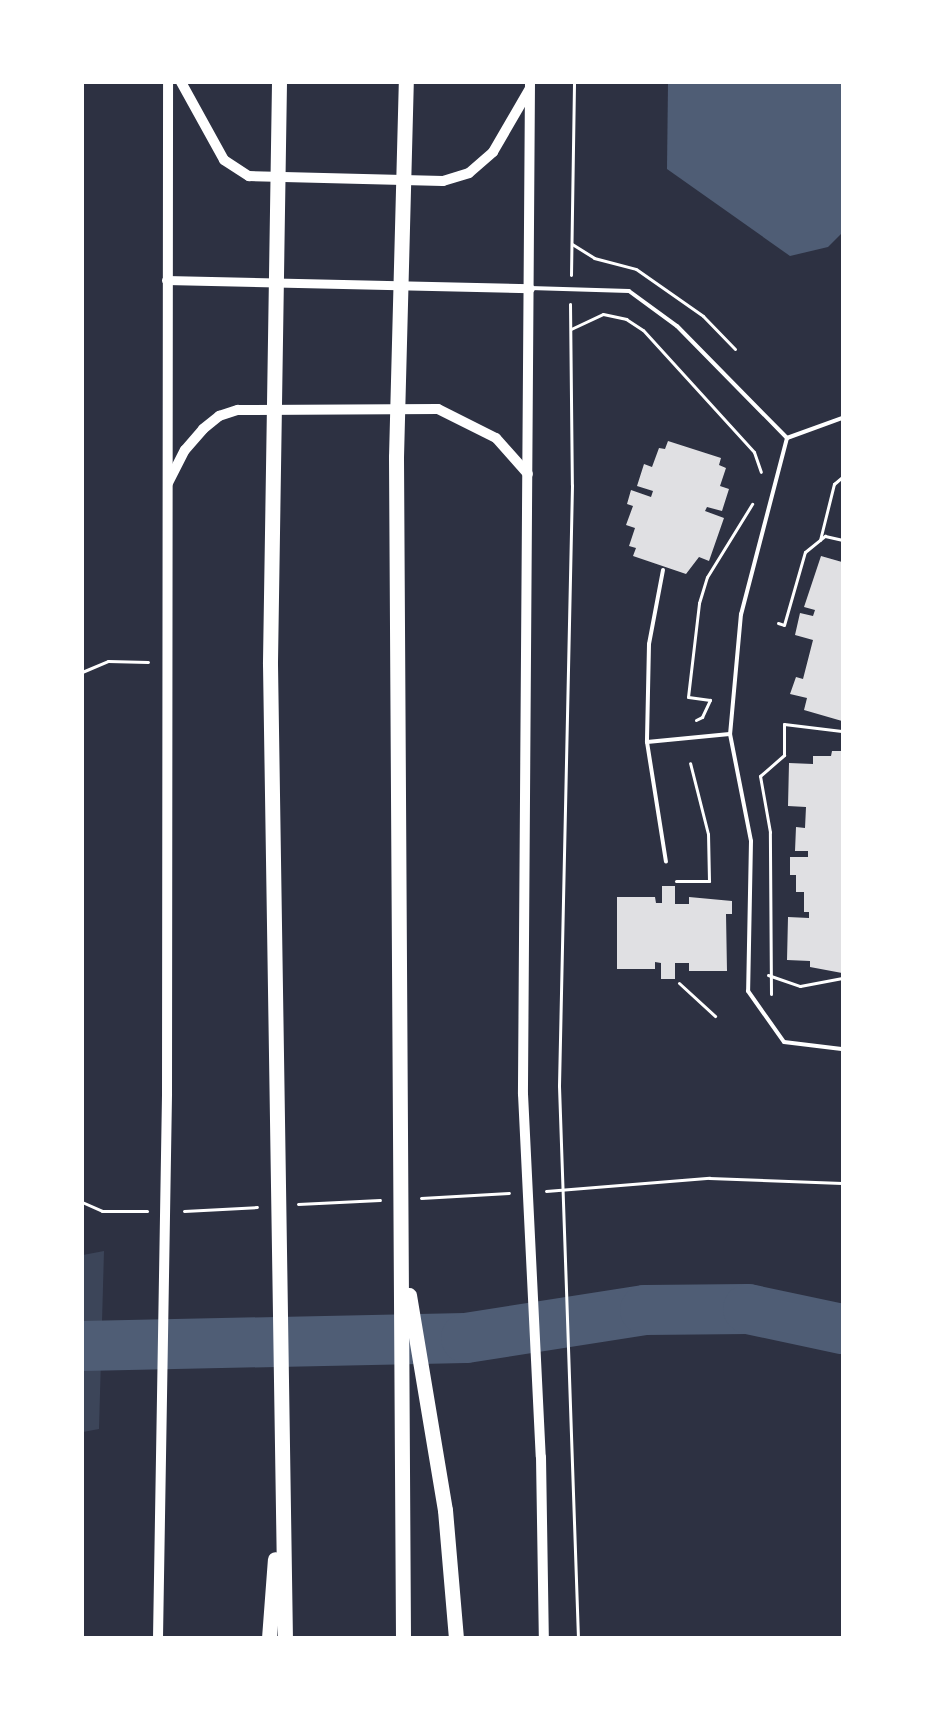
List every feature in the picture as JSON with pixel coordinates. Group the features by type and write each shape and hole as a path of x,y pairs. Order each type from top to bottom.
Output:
{"highway":[{"path":"278,82 271,445 275,1108 284,1460 285,1638"},
{"path":"403,1638 401,1247 398,1089 396,457 406,82"},
{"path":"401,1247 445,1510 456,1638"},
{"path":"269,1638 284,1460"}],"main road":[{"path":"158,1638 159,1471 167,1092 166,280 168,82"},
{"path":"181,82 218,152 249,176 443,181 469,173 493,152 530,86"},
{"path":"530,86 523,1094 541,1457 544,1638"},
{"path":"166,486 185,450 203,428 219,416 238,410 438,409 496,438 528,474"}],"street":[{"path":"166,280 530,288"}],"lane":[{"path":"530,288 570,286 629,291 677,326 787,438"},
{"path":"787,438 842,418"},
{"path":"787,438 741,614 730,734 751,841 748,991 784,1042 842,1049"},
{"path":"663,570 649,644 647,742 666,862"},
{"path":"647,742 730,734"}],"path":[{"path":"574,82 570,286 572,495 559,1086 578,1638"},
{"path":"570,329 603,314 626,319 643,330 754,452 759,480"},
{"path":"819,541 834,484 842,477"},
{"path":"687,724 702,717 710,700 688,697 699,603 707,577 719,564 756,494"},
{"path":"778,623 784,625 805,552 825,536 842,540"},
{"path":"82,672 108,661 166,662"},
{"path":"771,994 768,975 770,832 760,776 784,755 784,724 842,731"},
{"path":"676,881 709,882 708,834 690,763"},
{"path":"768,975 800,986 842,978"},
{"path":"679,983 715,1016"},
{"path":"537,1191 709,1178 842,1183"},
{"path":"410,1198 518,1192"},
{"path":"292,1205 390,1199"},
{"path":"82,1202 102,1211 157,1211"},
{"path":"176,1211 263,1206"}],"shaded area":[{"path":"668,83 842,83 842,233 828,247 790,256 667,169"},
{"path":"104,1251 99,1429 83,1432 83,1255"}],"building":[{"path":"668,441 721,458 719,465 726,468 720,486 729,489 722,511 707,507 705,511 724,518 709,561 699,557 686,574 633,556 636,548 629,546 635,528 626,525 633,506 627,504 631,490 651,497 653,491 637,486 644,464 652,467 659,448 665,449"},
{"path":"821,556 842,562 842,721 804,710 807,698 790,694 796,677 803,679 813,640 795,635 800,613 813,616 815,610 804,607"},
{"path":"832,751 842,751 842,973 810,967 810,961 787,960 788,917 809,918 809,912 804,912 804,892 796,892 796,875 790,875 790,857 808,857 808,851 795,851 796,827 805,828 806,807 788,806 789,763 813,764 813,756 831,756"},
{"path":"662,886 675,886 675,904 689,904 689,897 732,901 732,914 726,914 727,971 689,971 689,963 675,963 675,979 661,979 661,963 655,962 655,969 617,969 617,897 655,897 656,903 662,903"}],"waterway":[{"path":"82,1346 466,1338 645,1310 748,1309 842,1329"}]}
